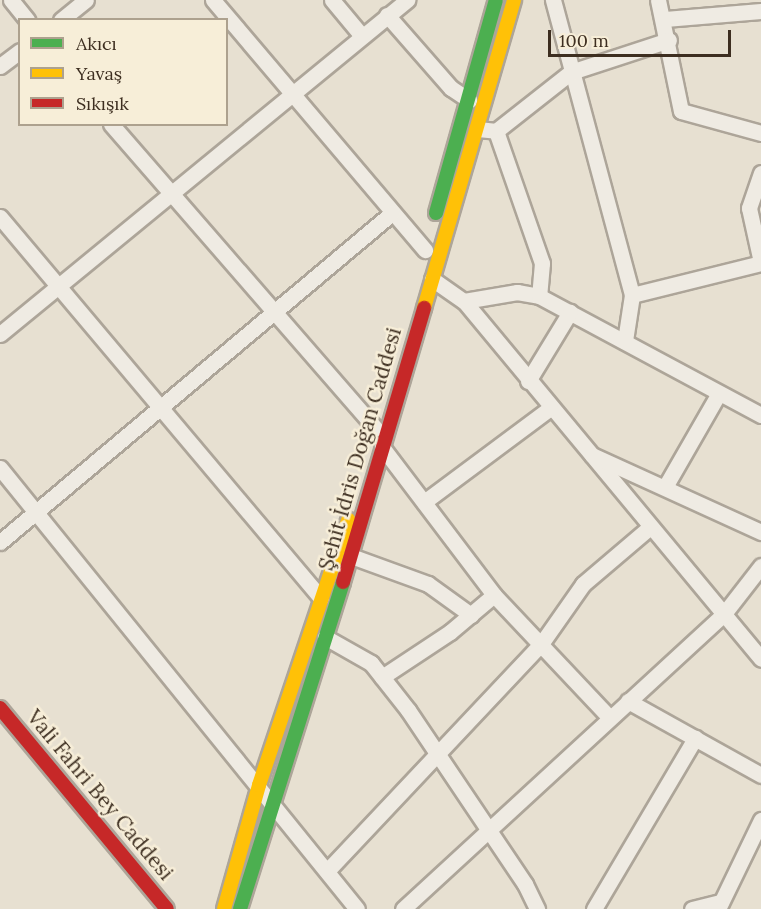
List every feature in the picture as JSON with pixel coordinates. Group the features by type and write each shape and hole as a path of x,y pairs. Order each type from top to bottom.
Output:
{"main road":[{"name":"Şehit İdris Doğan Caddesi","path":"222,907 259,784 375,428 496,0"},
{"name":"Şehit İdris Doğan Caddesi","path":"240,909 270,805 351,556 514,0"},
{"name":"Vali Fahri Bey Caddesi","path":"0,708 167,909"}],"street":[{"path":"11,0 25,18"},
{"path":"64,18 86,0"},
{"path":"213,0 228,18"},
{"path":"332,0 362,36"},
{"path":"0,334 407,0"},
{"path":"553,0 632,295 625,341"},
{"path":"658,0 665,19 681,111 761,133"},
{"path":"665,19 761,11"},
{"path":"387,15 451,88 469,100"},
{"path":"228,18 290,94 426,250"},
{"path":"478,129 496,130 571,72 669,40"},
{"path":"0,66 18,52"},
{"path":"113,126 169,196 273,310 375,428"},
{"path":"496,130 542,263 539,296"},
{"path":"632,295 761,263 749,208 761,173"},
{"path":"0,542 35,509 393,213"},
{"path":"0,217 57,289 162,403 321,598"},
{"path":"432,279 464,301 550,408 761,659"},
{"path":"464,301 517,292 539,296 761,415"},
{"path":"528,381 570,312"},
{"path":"665,487 720,393"},
{"path":"424,502 550,408"},
{"path":"382,447 494,595 609,717"},
{"path":"589,453 761,532"},
{"path":"0,468 259,784 270,805 357,909"},
{"path":"327,871 541,644 583,584 650,527"},
{"path":"351,556 429,584 471,615"},
{"path":"403,909 609,717 723,615 761,566"},
{"path":"382,677 471,615 494,595"},
{"path":"325,637 360,655 382,677 489,830 537,909"},
{"path":"628,701 761,775"},
{"path":"594,909 695,738"},
{"path":"692,909 720,905 761,820"}],"traffic: fast":[{"path":"436,213 496,0"},
{"path":"240,909 343,582"}],"traffic: slow":[{"path":"424,308 514,0"},
{"path":"224,909 259,785 348,520"}],"traffic: jam":[{"path":"343,582 424,308"},
{"path":"0,708 167,909"}]}
